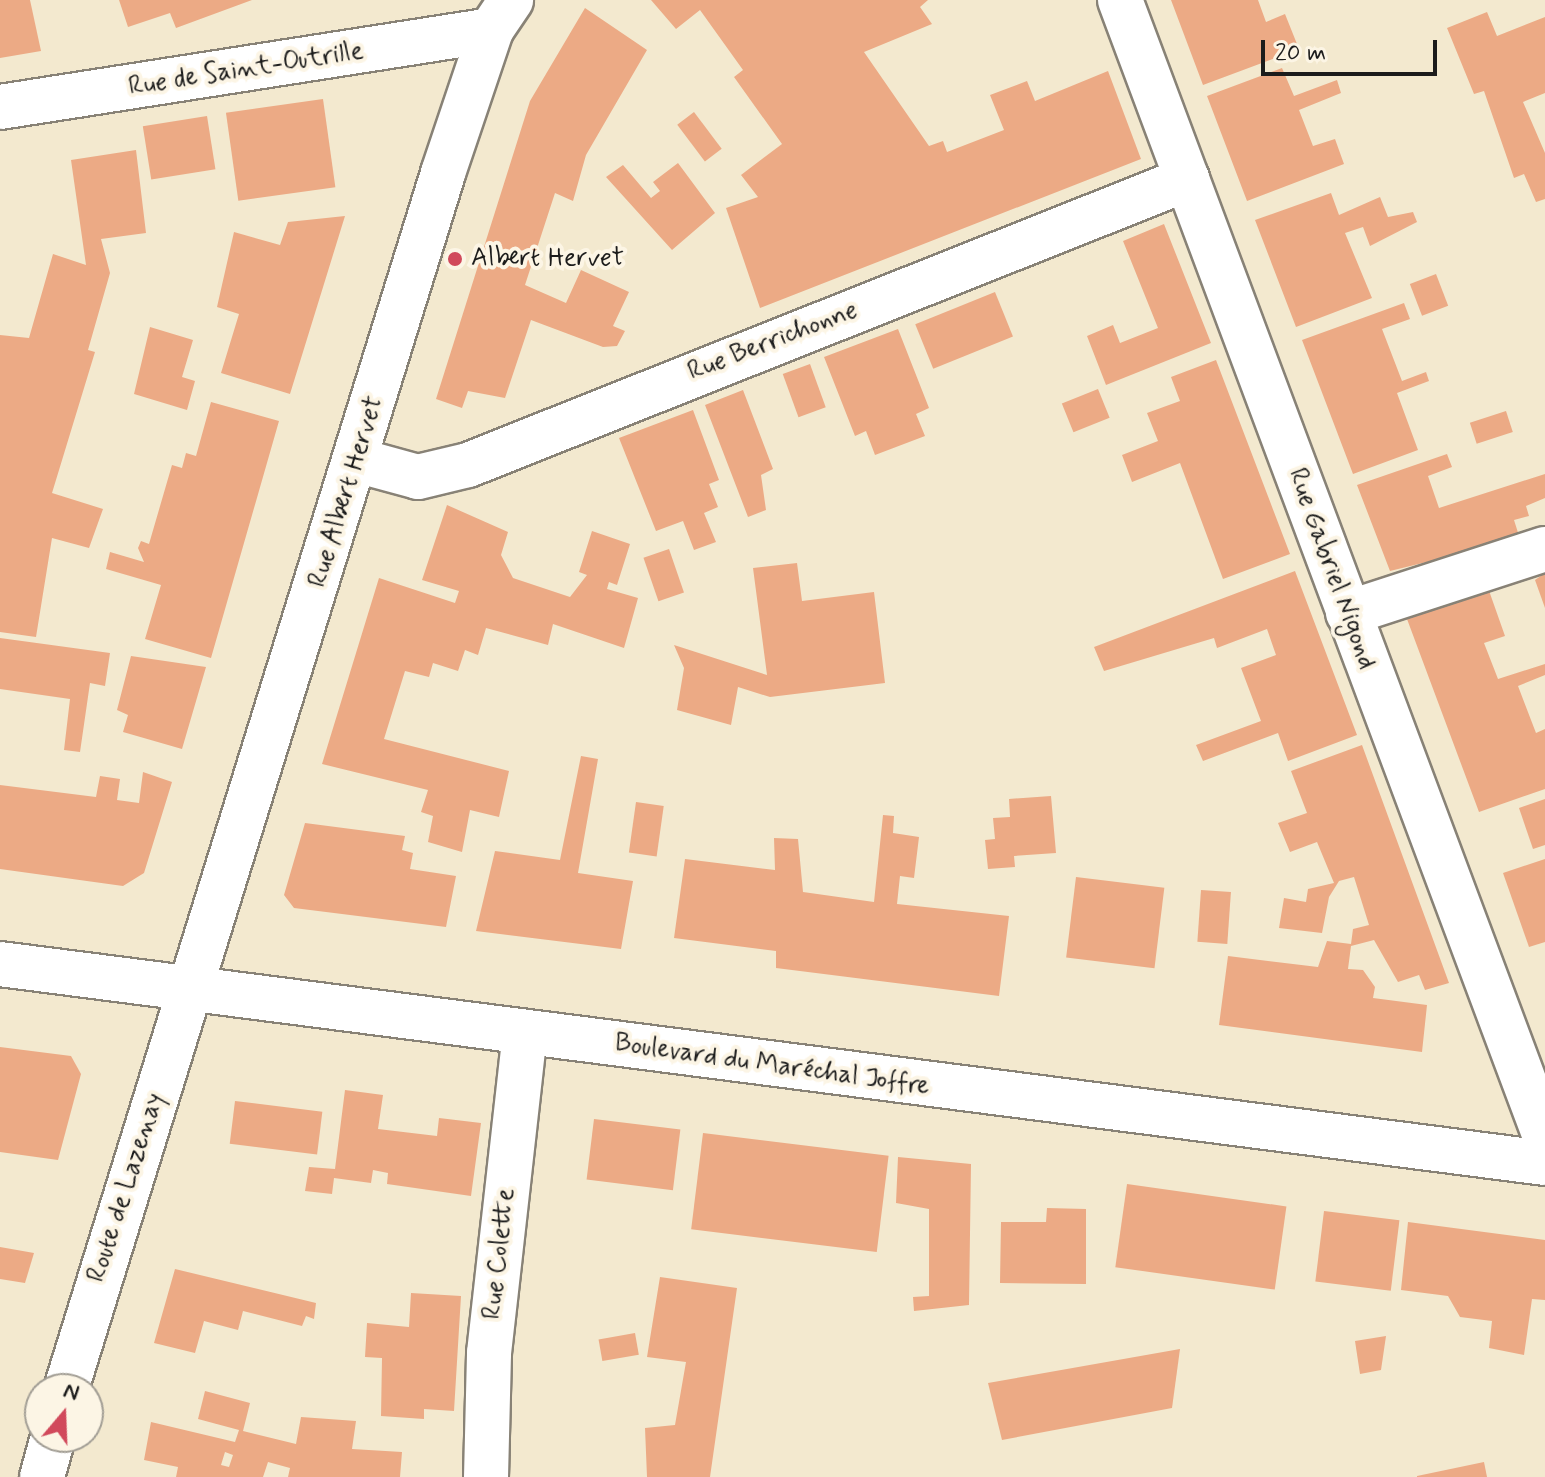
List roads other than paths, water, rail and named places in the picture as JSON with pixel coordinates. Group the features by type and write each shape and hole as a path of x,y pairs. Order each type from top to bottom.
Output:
{"street":[{"name":"Rue Gabriel Nigond","path":"1120,0 1545,1137"},
{"name":"Rue de Saint-Outrille","path":"0,107 341,55 501,15"},
{"name":"Rue Albert Hervet","path":"192,988 356,460 501,15"},
{"name":"Rue Berrichonne","path":"356,460 418,477 468,465 1187,179"},
{"path":"1348,613 1545,549"},
{"name":"Boulevard du Maréchal Joffre","path":"0,964 1545,1163"},
{"name":"Route de Lazenay","path":"71,1373 192,988"},
{"name":"Rue Colette","path":"486,1477 489,1353 525,1033"},
{"path":"42,1477 49,1453"}],"place":[{"name":"Albert Hervet","path":"455,259"}]}
